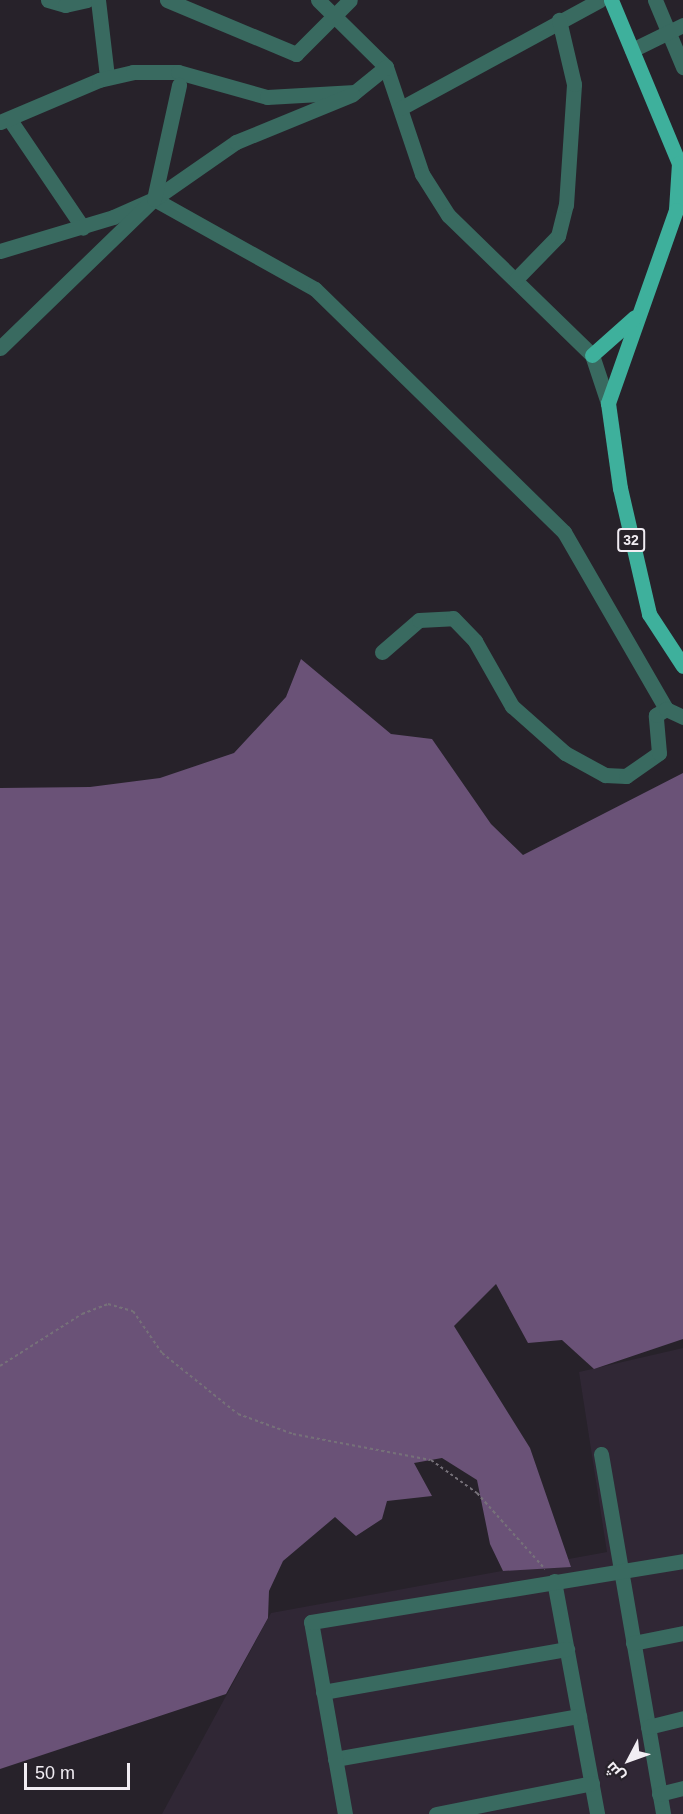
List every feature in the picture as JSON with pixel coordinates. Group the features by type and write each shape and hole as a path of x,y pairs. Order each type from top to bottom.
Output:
{"main road":[{"name":"32","path":"611,0 677,152 680,176 676,210 608,403 620,488 649,614 683,666"},
{"path":"592,354 640,312"}],"street":[{"path":"48,0 65,5 87,0"},
{"path":"98,0 107,77"},
{"path":"167,0 296,54 350,0"},
{"path":"318,0 386,67 422,174 438,201 473,242 516,279 592,354 608,403"},
{"path":"401,108 559,20 600,0"},
{"path":"655,0 683,67"},
{"path":"516,279 558,236 566,205 574,84 559,20"},
{"path":"633,50 683,25"},
{"path":"0,348 7,337 154,199 236,142 355,92 386,67"},
{"path":"83,228 5,121 107,77 160,71 267,97 355,92"},
{"path":"154,199 179,85"},
{"path":"0,252 83,228 154,199"},
{"path":"154,199 315,289 564,532 666,710 683,717"},
{"path":"382,652 419,620 453,618 475,640 512,706 565,753 605,775 626,776 653,757 654,724 666,710"},
{"path":"601,1454 663,1814"},
{"path":"345,1814 311,1622 683,1561"},
{"path":"554,1581 597,1814"},
{"path":"633,1643 683,1633"},
{"path":"323,1692 567,1649"},
{"path":"335,1759 579,1716"},
{"path":"648,1727 683,1718"},
{"path":"436,1814 592,1784"},
{"path":"659,1794 683,1788"}],"path":[{"path":"0,1366 82,1314 108,1304 133,1311 162,1353 238,1414 293,1434 431,1460 477,1493 554,1581"}],"shaded area":[{"path":"301,659 391,734 432,739 491,824 523,855 683,773 683,1339 594,1369 562,1340 528,1343 496,1284 454,1326 530,1448 571,1567 503,1571 490,1544 477,1480 442,1458 414,1463 432,1496 387,1501 382,1519 356,1536 335,1517 283,1561 269,1591 268,1618 226,1694 0,1769 0,788 90,787 160,778 234,753 286,697"},
{"path":"683,1348 683,1814 162,1814 271,1613 607,1552 579,1372"}]}
